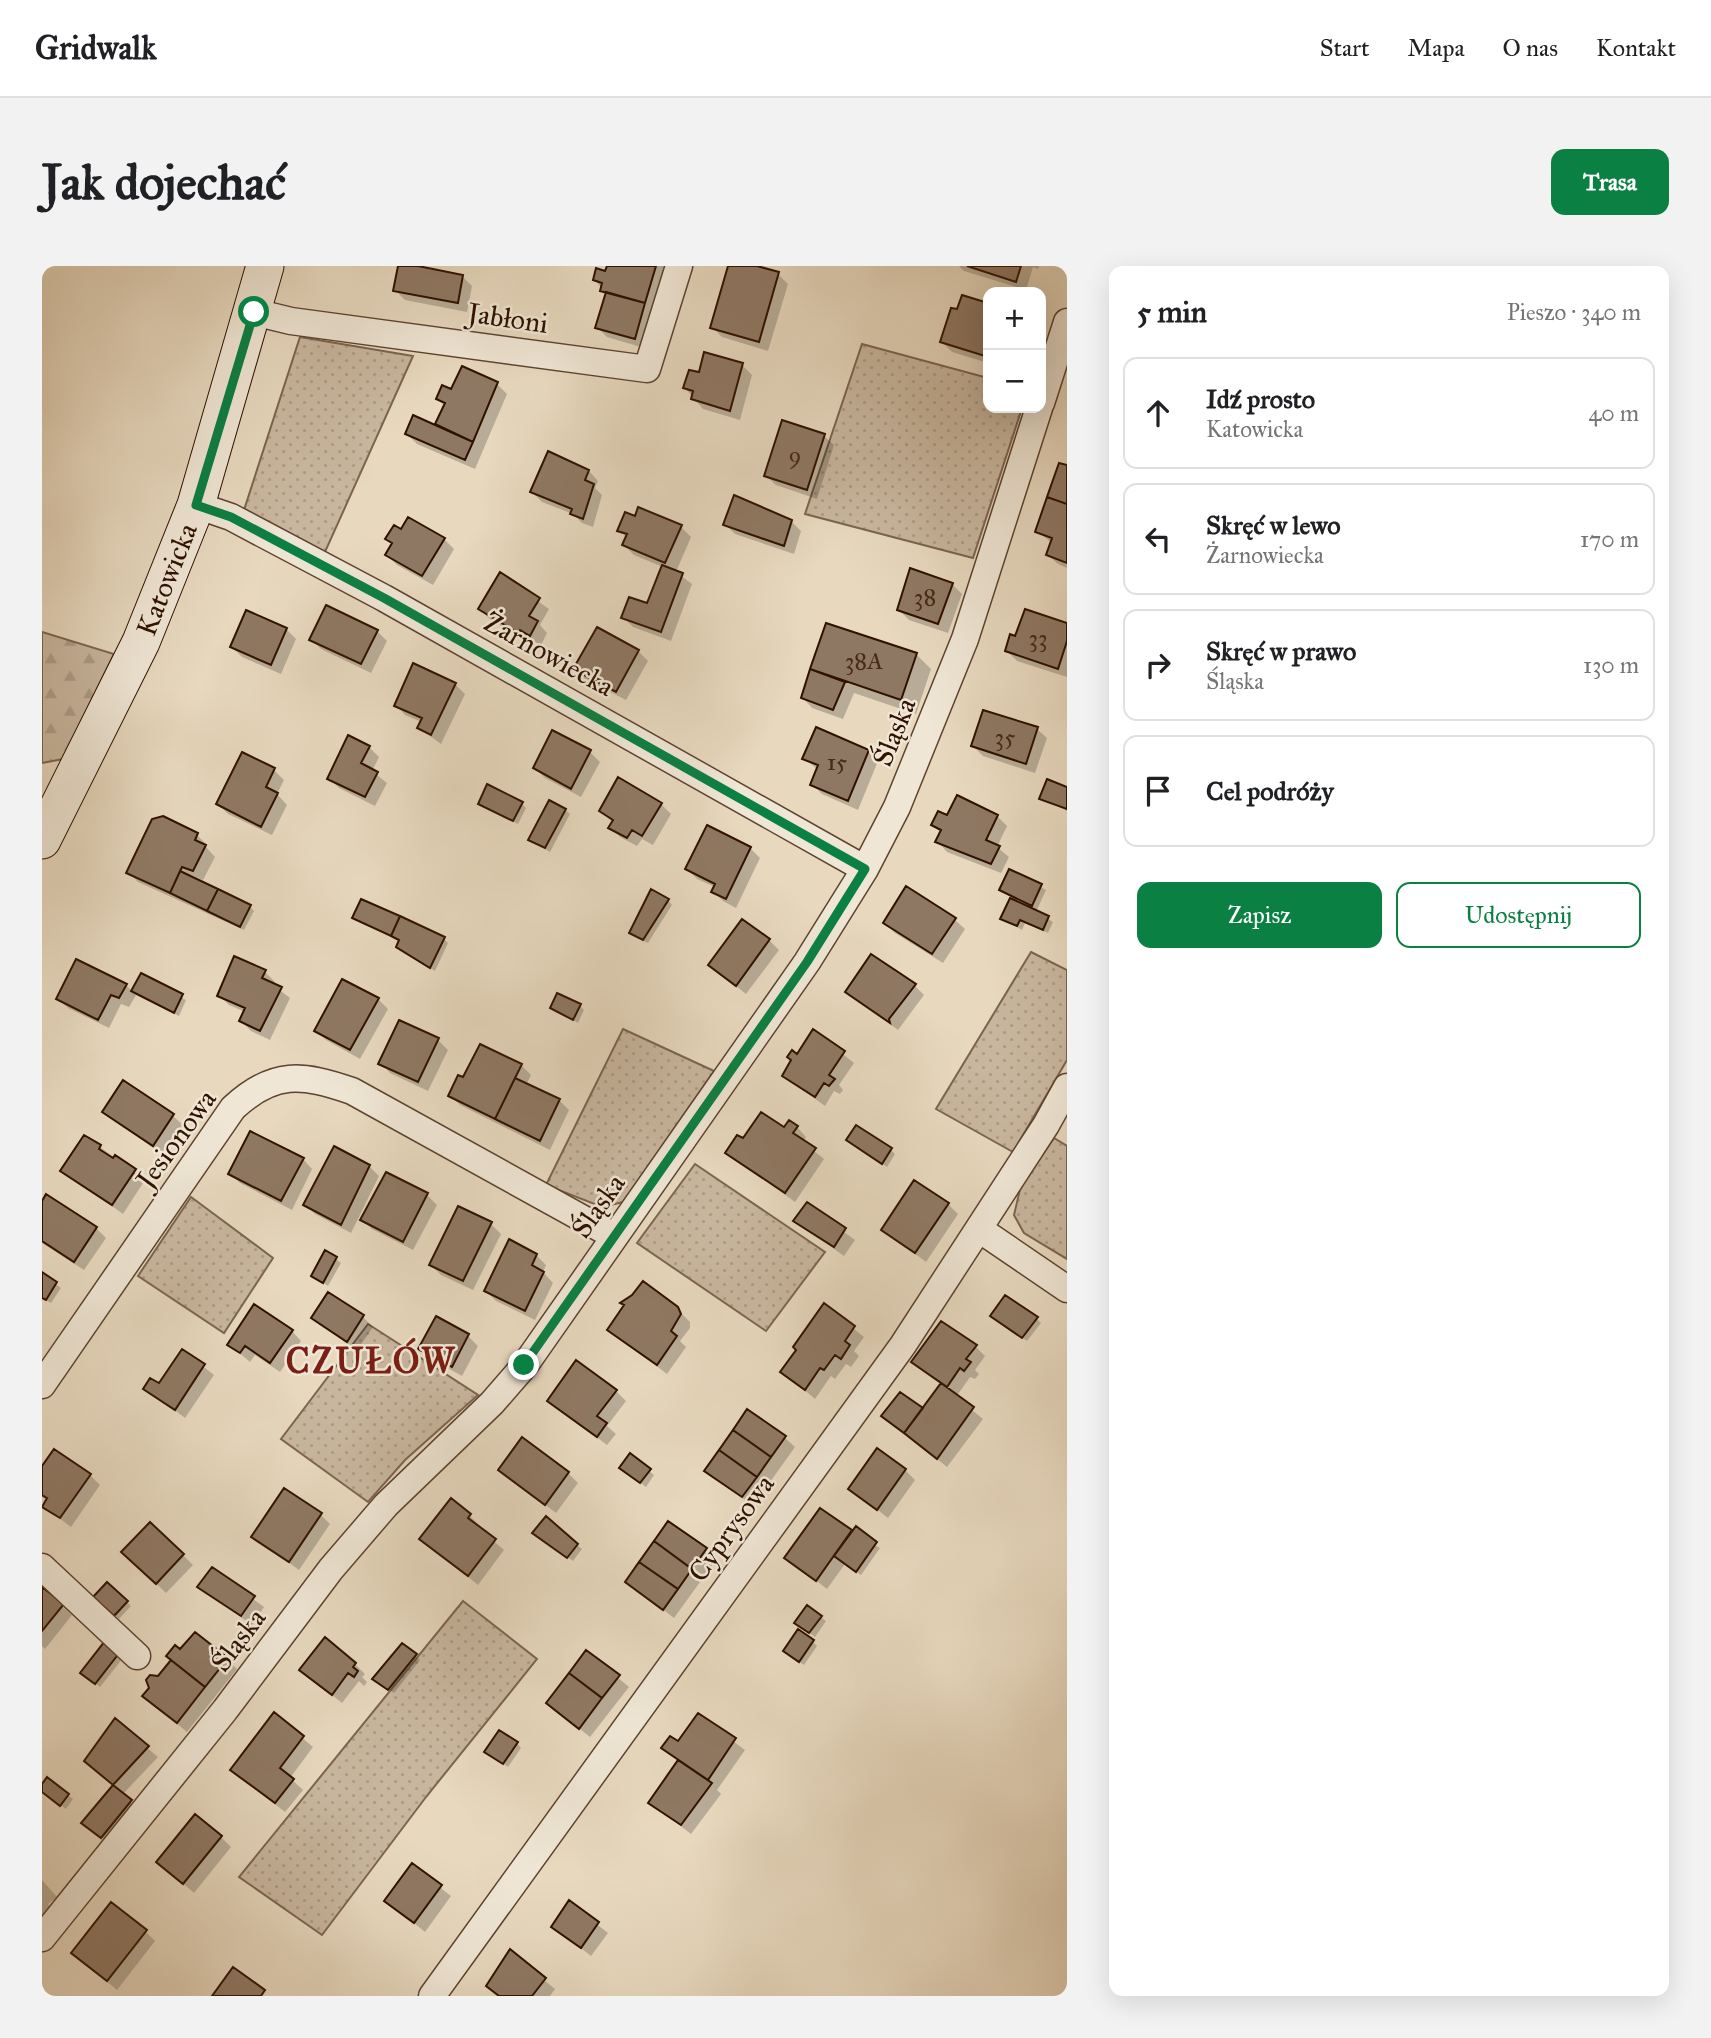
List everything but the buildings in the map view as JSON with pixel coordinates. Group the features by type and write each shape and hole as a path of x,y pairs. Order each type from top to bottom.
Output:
{"main road":[{"name":"Katowicka","path":"47,819 141,642 196,505 254,312 265,266"}],"street":[{"name":"Jabłoni","path":"254,312 291,321 647,369 679,266"},
{"name":"Śląska","path":"1046,387 1067,322"},
{"name":"Śląska","path":"42,1938 217,1721 331,1569 386,1505 492,1403 524,1365 807,962 865,869 897,807 965,639 1037,413"},
{"name":"Żarnowiecka","path":"196,505 231,517 384,598 865,869"},
{"name":"Jesionowa","path":"42,1385 233,1108 253,1090 281,1078 318,1079 352,1091 614,1236"},
{"name":"Cyprysowa","path":"432,1996 903,1345 1067,1087"},
{"path":"979,1229 1067,1289"},
{"path":"42,1567 137,1656"}],"green space":[{"path":"300,337 413,356 325,552 244,510"},
{"path":"862,344 983,377 983,413 1020,413 973,558 805,514"},
{"path":"42,632 114,654 63,759 42,763"},
{"path":"1031,952 1067,970 1067,1060 1013,1152 936,1109"},
{"path":"623,1029 714,1071 623,1202 602,1207 546,1185"},
{"path":"1054,1138 1067,1146 1067,1259 1024,1233 1014,1215 1021,1185"},
{"path":"695,1164 825,1252 766,1331 637,1243"},
{"path":"191,1197 273,1258 224,1333 138,1276"},
{"path":"368,1324 478,1395 405,1460 368,1502 281,1439"},
{"path":"463,1601 537,1659 426,1797 322,1935 239,1877"}],"district":[{"name":"CZUŁÓW","path":"371,1361"}],"route":[{"path":"254,312 196,505 231,517 384,598 865,869 807,962 554,1326 524,1365"}]}
